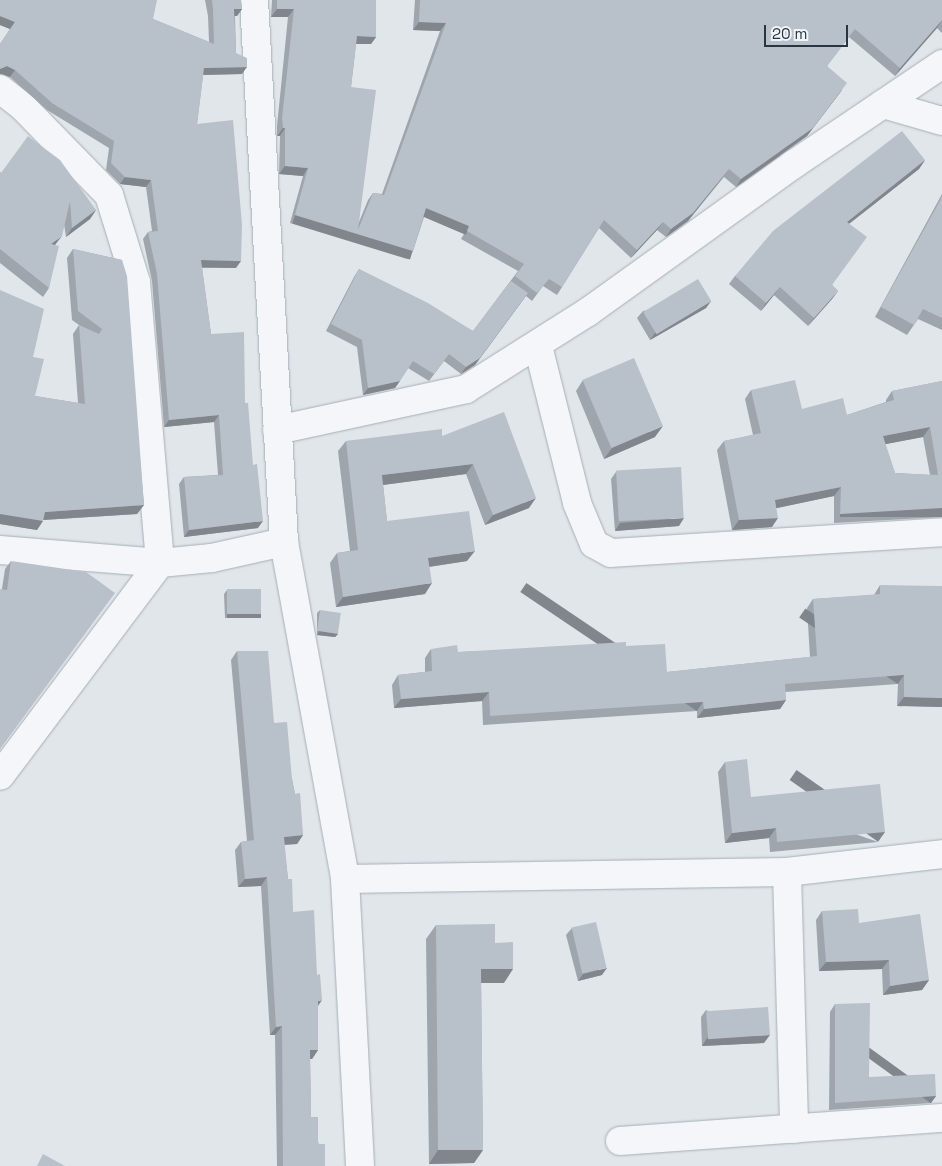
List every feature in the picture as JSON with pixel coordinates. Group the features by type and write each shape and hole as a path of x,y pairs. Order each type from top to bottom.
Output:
{"street":[{"path":"254,0 284,542 345,879 360,1166"},
{"path":"277,430 466,389 538,346 942,64"},
{"path":"0,89 24,108 109,195 136,282 160,563 0,776"},
{"path":"883,104 942,121"},
{"path":"538,346 577,503 594,544 611,553 942,532"},
{"path":"0,550 160,563 212,558 284,542"},
{"path":"345,879 787,872 942,854"},
{"path":"787,872 794,1129"},
{"path":"620,1141 942,1118"}],"building":[{"path":"0,0 157,0 153,19 214,44 212,0 241,0 242,9 234,9 236,53 247,58 247,67 204,68 197,124 233,120 242,225 241,261 201,260 211,334 244,332 245,403 248,403 253,465 257,464 263,521 189,530 184,477 223,475 219,415 169,420 157,274 148,232 158,231 151,180 125,177 111,163 114,141 52,103 15,70 7,66 0,69 0,44 15,22 0,16"},
{"path":"277,0 376,0 376,37 357,36 351,87 376,90 358,230 373,193 384,195 446,23 419,22 420,0 942,0 942,20 900,68 855,29 827,66 847,83 813,128 741,179 729,169 693,213 671,229 663,222 637,250 604,220 562,287 549,279 537,293 515,276 524,264 467,231 469,226 426,208 413,251 295,215 308,168 285,166 285,128 283,128 282,118 294,9 277,9"},
{"path":"902,131 925,160 847,222 867,237 832,285 838,291 814,318 780,287 766,303 735,276 773,231"},
{"path":"28,136 60,160 96,210 72,228 70,201 62,236 51,244 59,246 49,288 0,249 0,172"},
{"path":"942,197 942,318 923,309 914,325 881,307"},
{"path":"73,249 122,260 127,276 144,505 45,512 43,521 0,514 0,290 44,309 33,357 44,359 35,396 85,404 79,325 99,334 102,329 78,311"},
{"path":"359,269 428,303 473,331 511,281 528,293 480,358 466,367 449,354 434,374 413,361 400,381 368,388 362,340 331,324"},
{"path":"698,279 711,301 657,334 643,312"},
{"path":"634,358 663,426 611,448 582,380"},
{"path":"795,380 802,409 843,398 847,415 894,400 892,391 942,381 942,508 840,514 841,487 775,500 778,518 739,520 724,441 761,433 751,390","holes":["930,427 938,475 895,473 883,436"]},
{"path":"504,412 536,498 493,515 473,464 382,475 387,521 469,511 475,551 428,558 432,583 343,597 337,553 358,550 346,441 442,429 442,436"},
{"path":"681,467 684,518 619,521 616,470"},
{"path":"11,561 86,572 115,593 0,749 0,589 7,590"},
{"path":"880,585 942,586 942,698 904,697 904,675 785,684 786,700 704,709 703,702 490,716 489,692 401,699 398,675 432,671 431,649 457,645 458,652 626,642 626,646 665,644 667,672 817,656 813,599 880,594"},
{"path":"227,589 261,589 261,614 227,614"},
{"path":"320,610 341,613 338,634 317,631"},
{"path":"237,651 268,651 274,723 287,722 292,779 295,794 300,793 303,835 284,837 288,879 292,879 293,912 314,910 317,975 320,974 322,1000 318,1001 318,1050 310,1050 311,1117 318,1117 318,1144 325,1144 325,1166 283,1166 282,1026 276,1027 267,877 245,879 241,842 254,840"},
{"path":"747,759 751,797 880,784 885,832 777,842 776,828 732,833 725,762"},
{"path":"858,909 859,923 920,914 929,980 890,986 889,960 826,962 822,911"},
{"path":"596,922 607,968 582,973 572,928"},
{"path":"495,924 495,943 513,942 513,969 481,969 483,1150 438,1150 436,925"},
{"path":"870,1003 869,1077 935,1074 936,1096 835,1103 835,1004"},
{"path":"768,1007 770,1035 708,1039 706,1011"},
{"path":"43,1154 65,1166 37,1166"}]}
